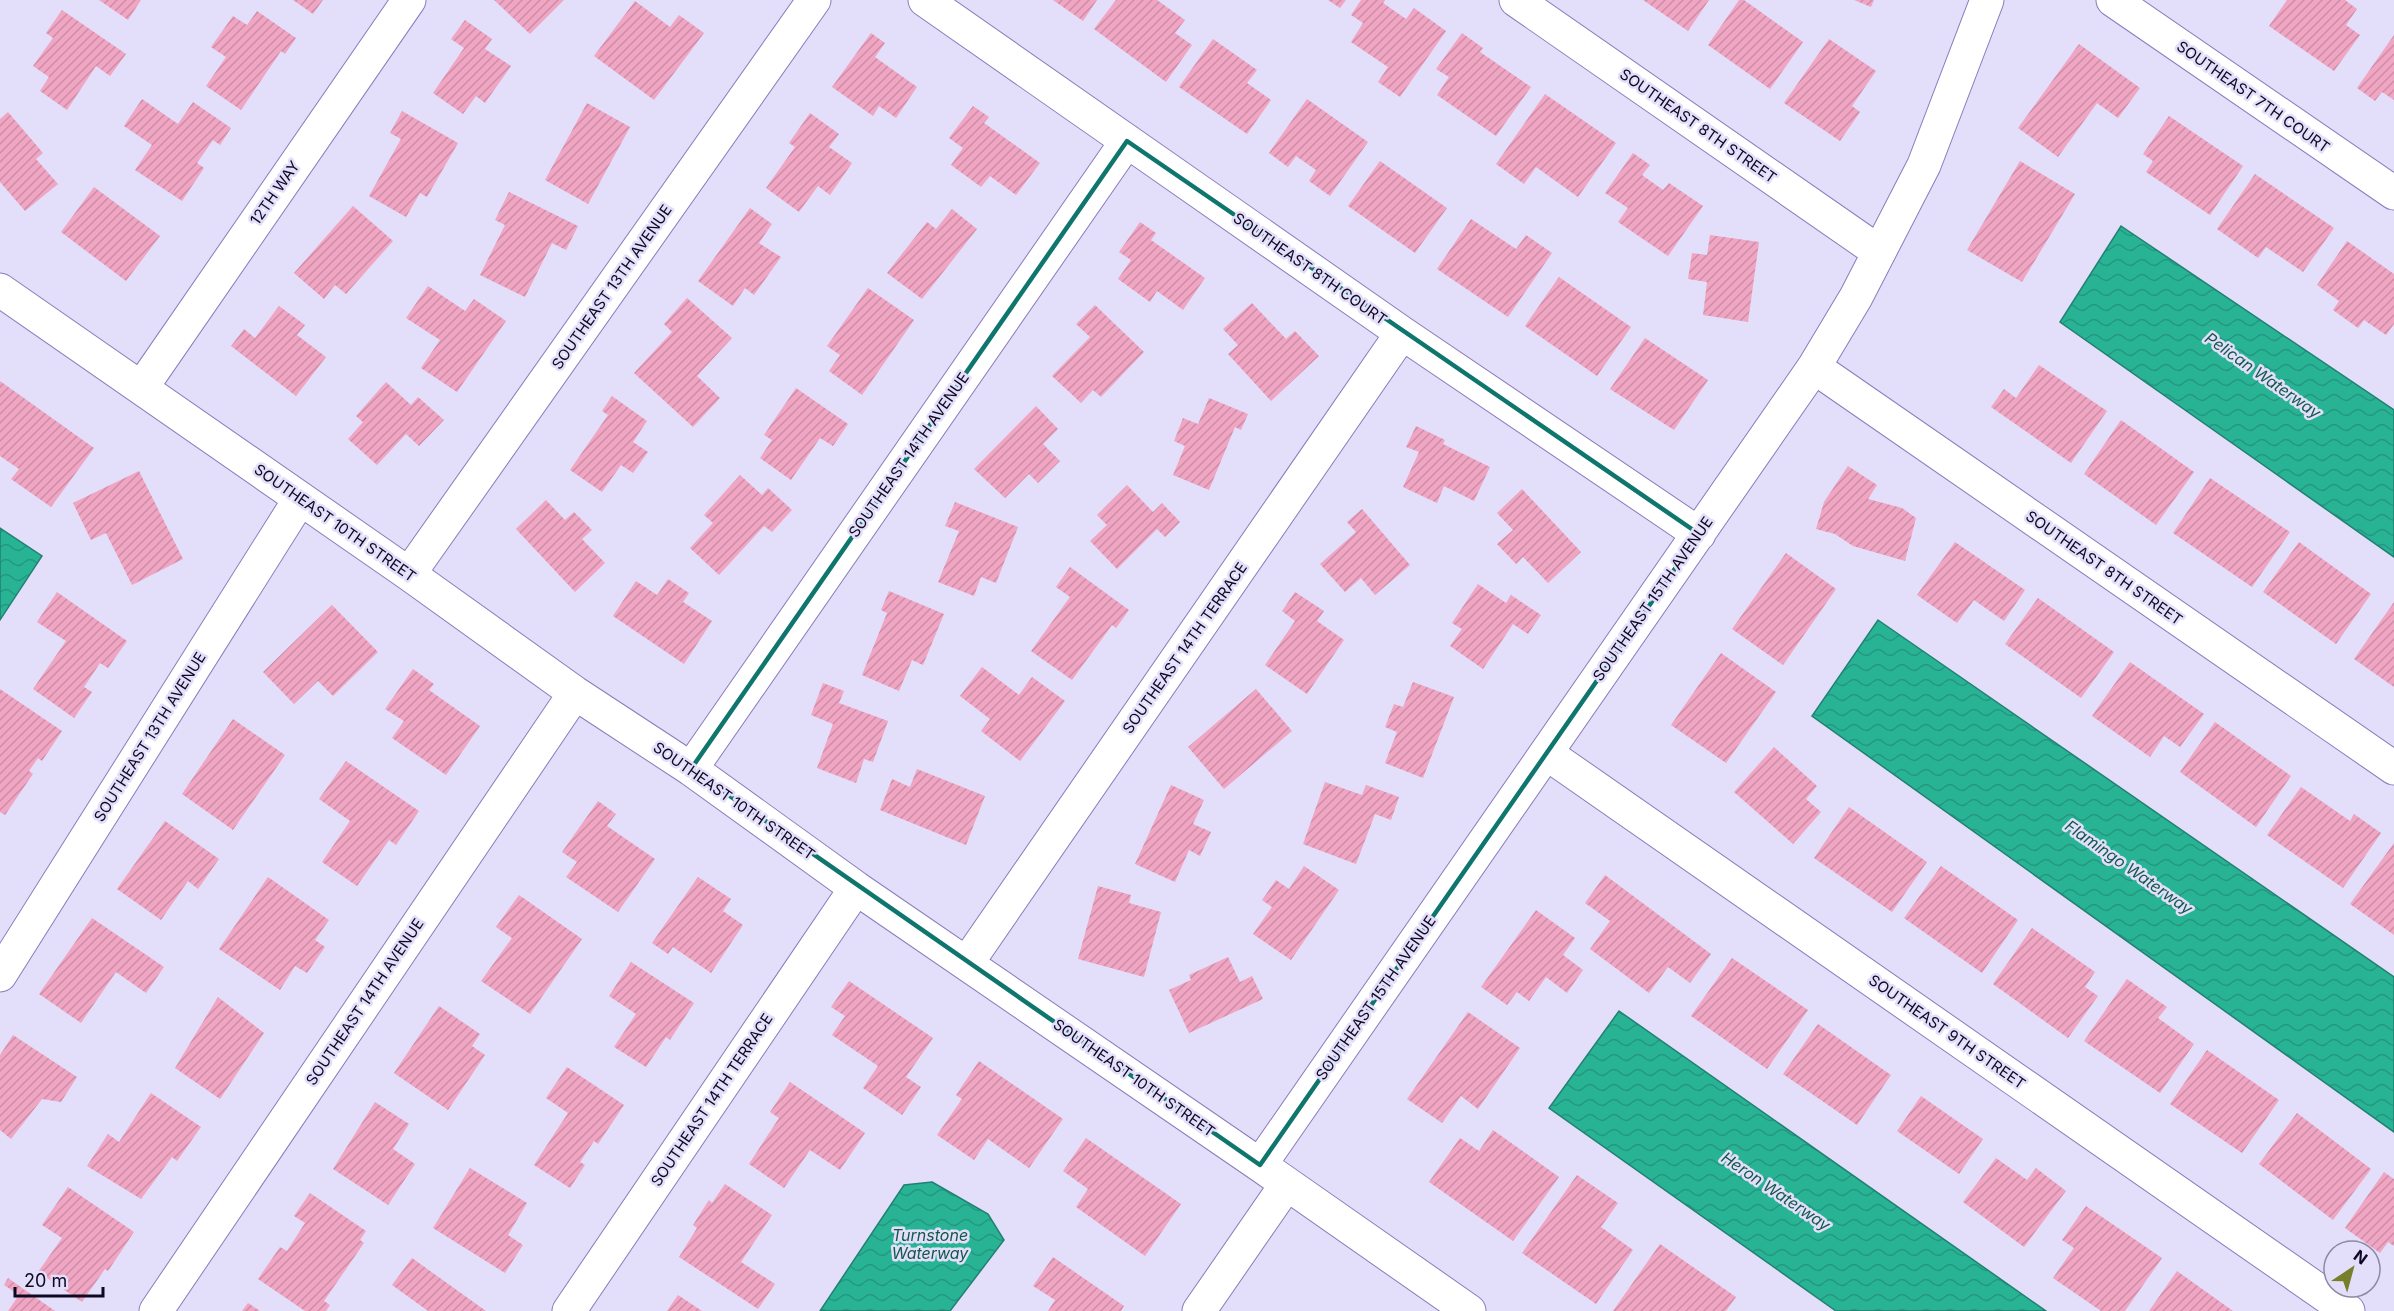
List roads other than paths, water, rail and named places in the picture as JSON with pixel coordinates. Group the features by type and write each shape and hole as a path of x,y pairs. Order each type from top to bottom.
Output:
{"street":[{"name":"12TH WAY","path":"142,387 409,0"},
{"name":"SOUTHEAST 13TH AVENUE","path":"409,574 814,0"},
{"name":"SOUTHEAST 8TH COURT","path":"924,0 1402,333 1699,534"},
{"name":"SOUTHEAST 8TH STREET","path":"1516,0 1879,252"},
{"name":"SOUTHEAST 15TH AVENUE","path":"1260,1165 1815,367 1856,297 1923,165 1987,0"},
{"name":"SOUTHEAST 7TH COURT","path":"2113,0 2394,194"},
{"name":"SOUTHEAST 14TH AVENUE","path":"691,769 1127,141"},
{"name":"SOUTHEAST 10TH STREET","path":"0,290 409,574 575,693 691,769 856,888 1469,1311"},
{"name":"SOUTHEAST 14TH TERRACE","path":"967,963 1402,333"},
{"name":"SOUTHEAST 8TH STREET","path":"1815,367 2394,768"},
{"name":"SOUTHEAST 13TH AVENUE","path":"0,975 300,499"},
{"name":"SOUTHEAST 14TH AVENUE","path":"156,1311 575,693"},
{"name":"SOUTHEAST 9TH STREET","path":"1546,753 2348,1311"},
{"name":"SOUTHEAST 14TH TERRACE","path":"569,1311 856,888"},
{"path":"1199,1311 1286,1185"}],"water":[{"name":"Pelican Waterway","path":"2121,226 2394,410 2394,557 2060,322"},
{"path":"0,528 42,556 0,620"},
{"name":"Flamingo Waterway","path":"1878,620 2394,977 2394,1132 1812,716"},
{"name":"Heron Waterway","path":"1619,1011 2046,1311 1836,1311 1549,1108"},
{"name":"Turnstone Waterway","path":"932,1182 988,1214 1004,1240 950,1311 820,1311 904,1185"}]}
